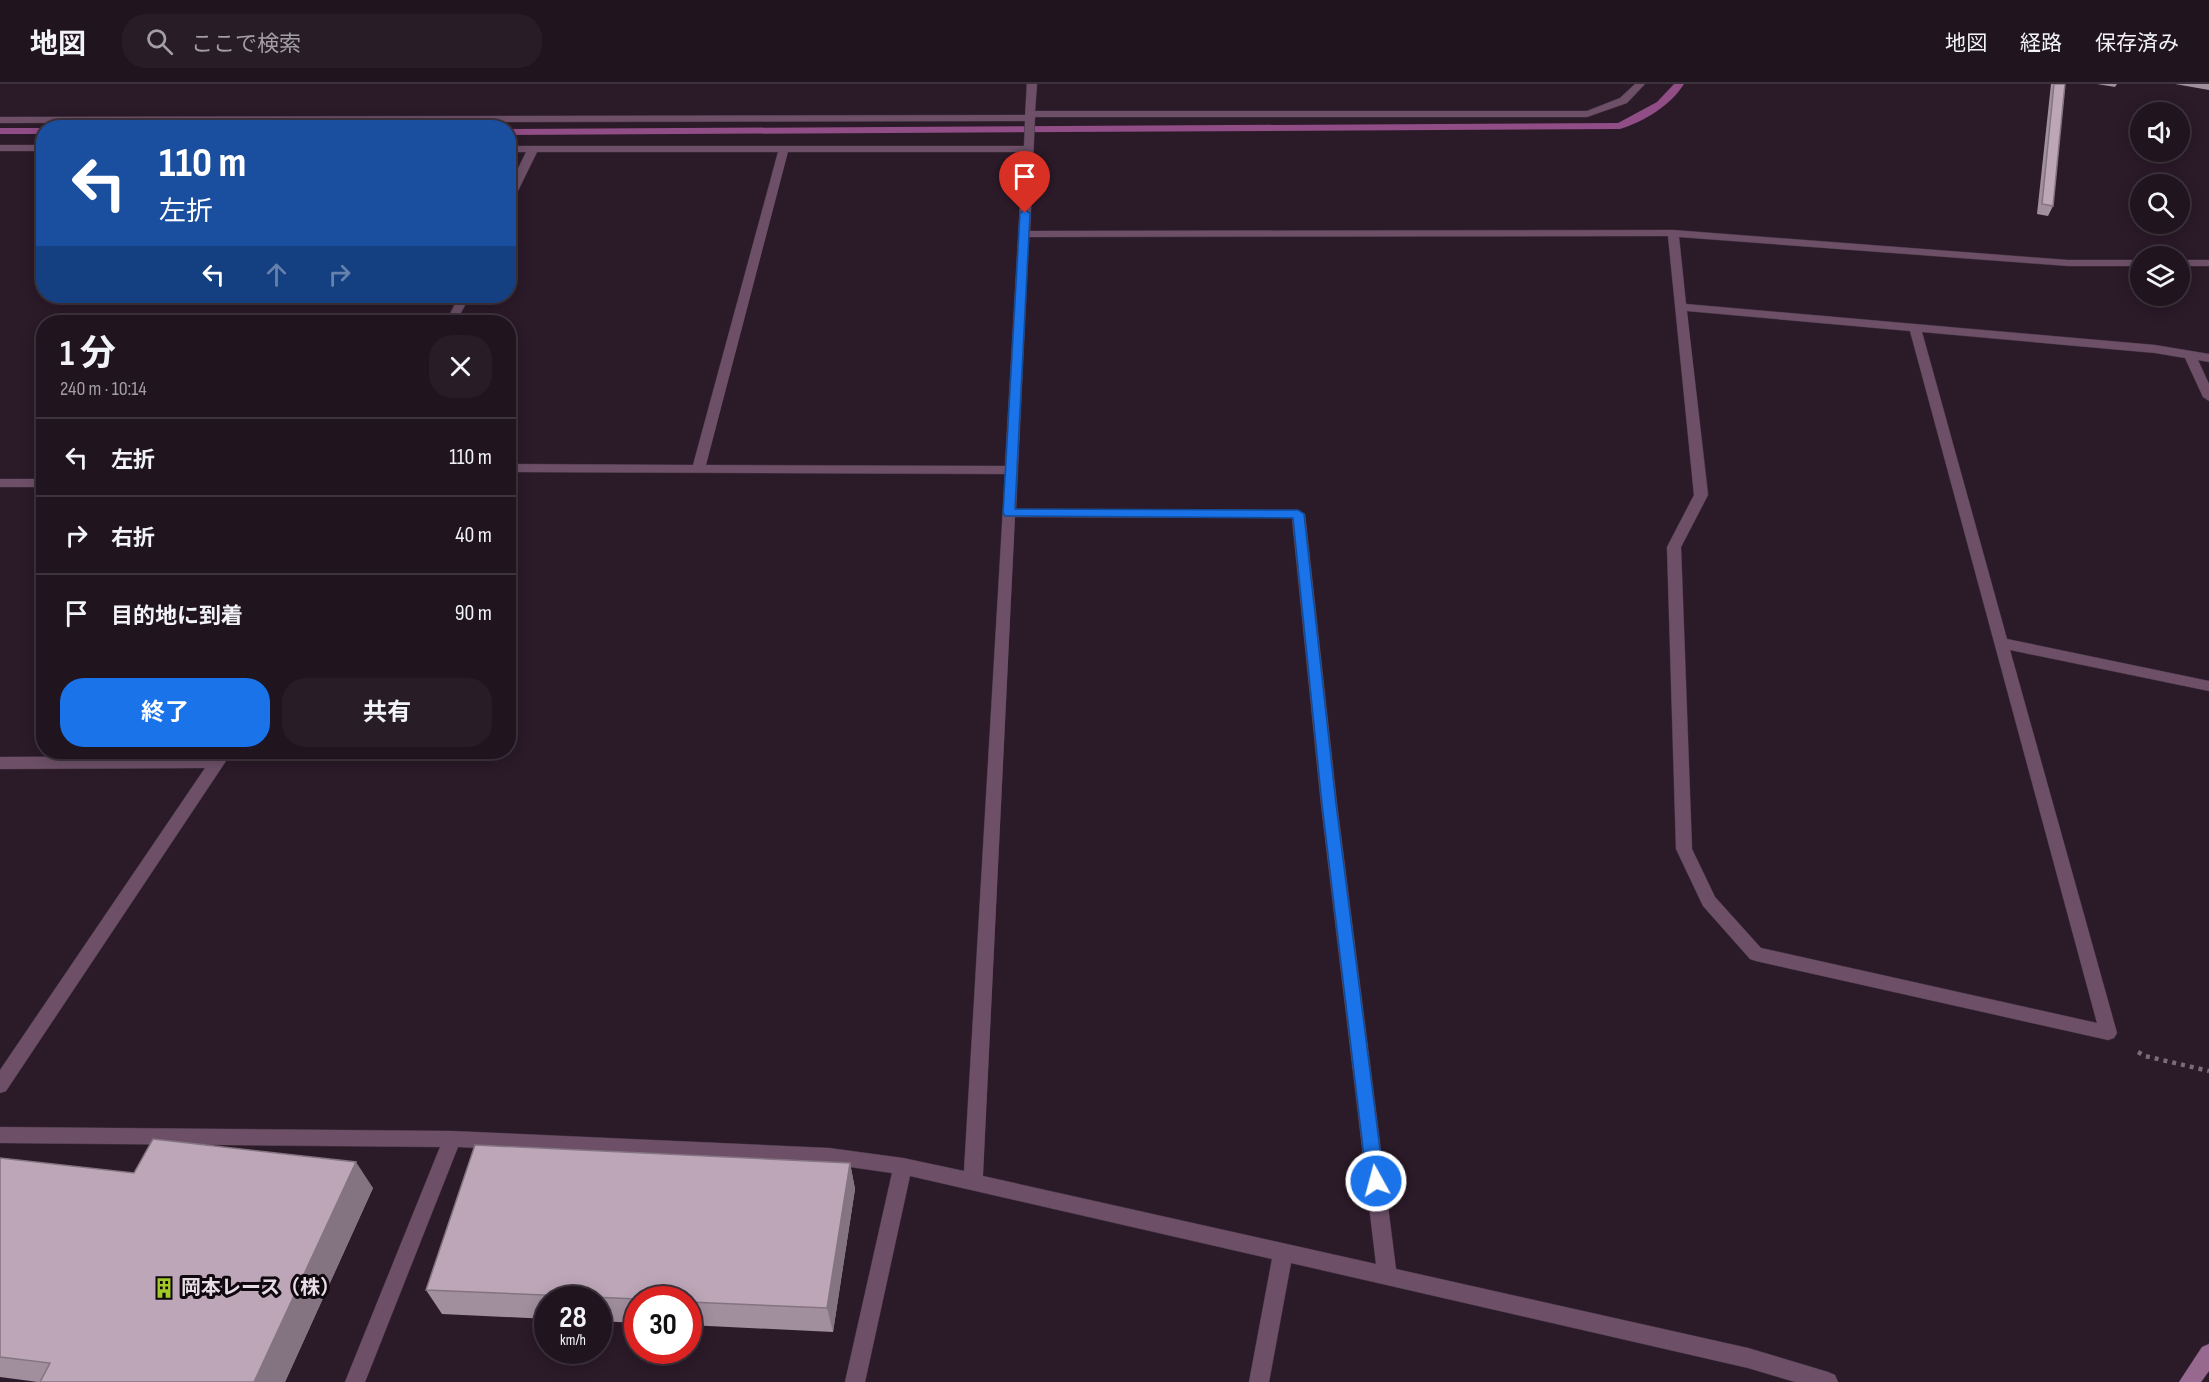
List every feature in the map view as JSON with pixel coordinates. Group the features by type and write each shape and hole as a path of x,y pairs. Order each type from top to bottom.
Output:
{"main road":[{"path":"2189,1382 2209,1354"}],"street":[{"path":"973,1182 1032,84"},
{"path":"0,120 1587,114 1612,108 1636,91 1640,84"},
{"path":"0,148 36,148"},
{"path":"516,149 1028,149"},
{"path":"516,184 533,149"},
{"path":"699,468 784,149"},
{"path":"1024,234 1673,233 2068,263 2130,263"},
{"path":"1673,233 1701,495 1674,547 1684,849 1709,901 1756,954 2108,1033 1915,328"},
{"path":"2190,263 2209,263"},
{"path":"1681,308 2155,349 2209,358"},
{"path":"2189,354 2209,397"},
{"path":"516,468 1011,470"},
{"path":"0,483 36,483"},
{"path":"1009,513 1298,514 1329,804 1387,1276"},
{"path":"2001,643 2209,686"},
{"path":"0,763 46,759"},
{"path":"0,1085 220,759"},
{"path":"0,1136 452,1139 829,1156 903,1166 1748,1358 1828,1382"},
{"path":"355,1382 452,1139"},
{"path":"855,1382 903,1166"},
{"path":"1259,1382 1283,1252"}],"path":[{"path":"2108,1033 2145,1056 2209,1071"}],"building":[{"path":"2054,84 2065,84 2053,206 2042,204"},
{"name":"岡本レース（株）","path":"153,1139 356,1162 254,1382 40,1382 50,1363 0,1357 0,1158 134,1173"},
{"path":"475,1145 850,1163 827,1308 702,1303 702,1286 624,1286 624,1298 612,1298 612,1286 534,1286 534,1295 426,1290"}],"waterway":[{"path":"516,132 1620,126 1661,104 1679,84"},
{"path":"0,131 36,131"}],"place":[{"name":"岡本レース（株）","path":"164,1288"}],"route":[{"path":"1025,213 1009,513 1298,514 1329,804 1376,1181"}]}
